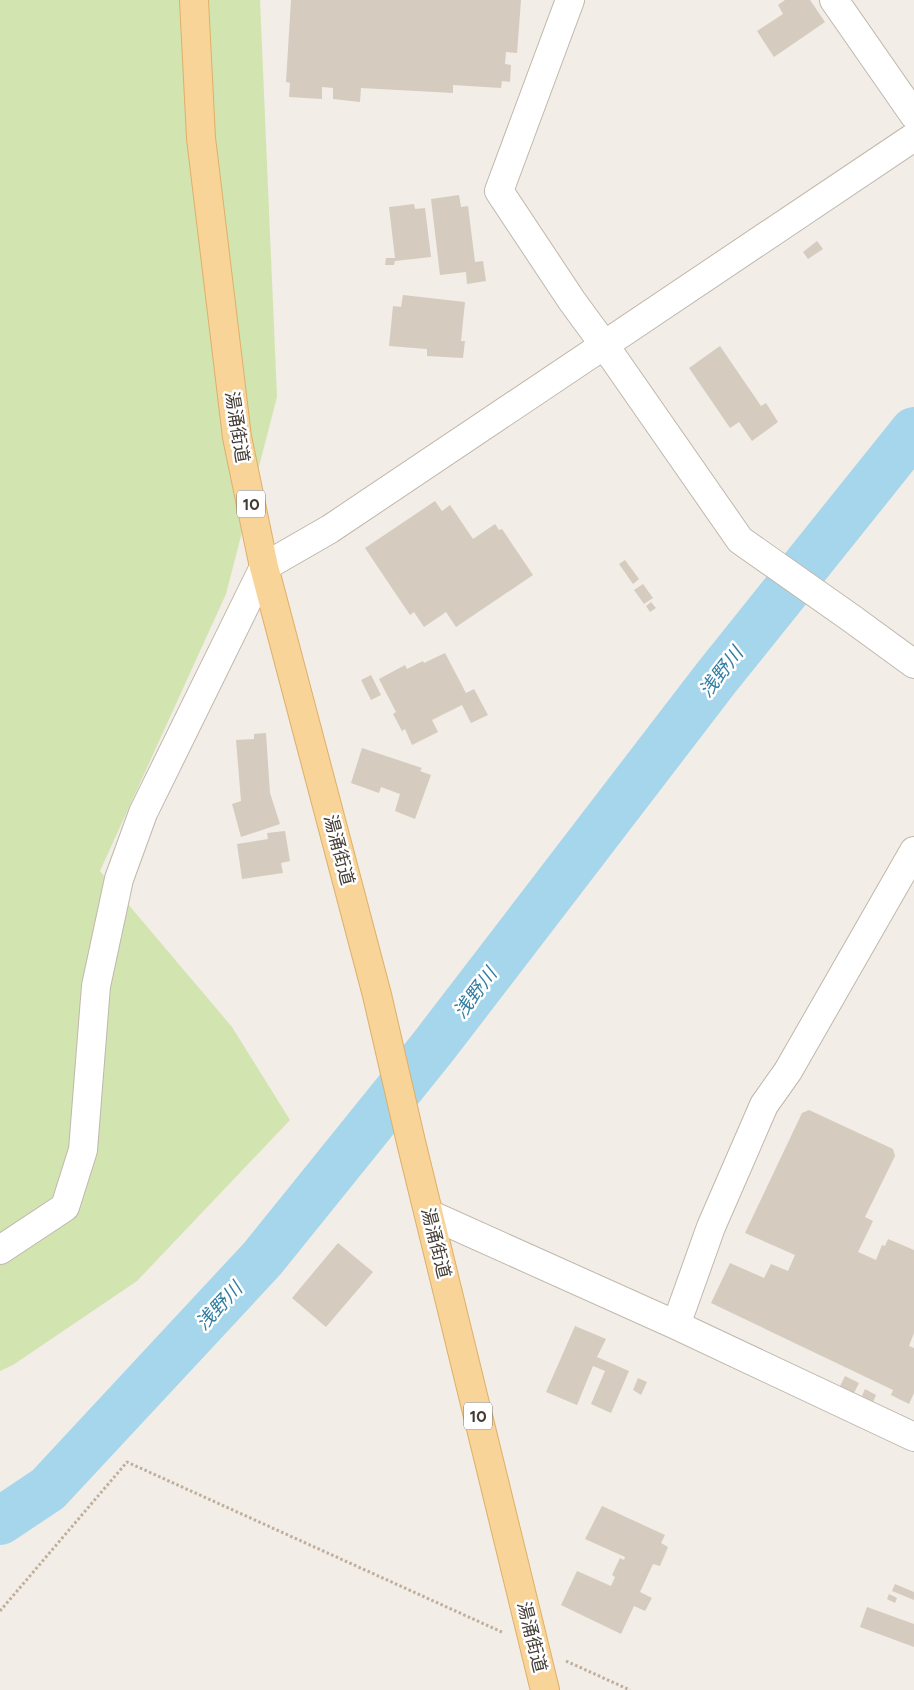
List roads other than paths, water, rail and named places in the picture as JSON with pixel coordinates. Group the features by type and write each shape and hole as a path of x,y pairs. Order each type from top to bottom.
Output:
{"main road":[{"name":"湯涌街道","path":"194,0 201,138 237,437 264,567 377,995 545,1690"}],"street":[{"path":"570,0 498,191 572,301 740,540 914,664"},
{"path":"834,0 914,115"},
{"path":"0,1250 65,1207 82,1150 96,986 119,879 143,813 264,567 330,529 914,137"},
{"path":"676,1326 711,1227 764,1105 788,1071 914,851"},
{"path":"429,1214 914,1437"}],"waterway":[{"name":"浅野川","path":"0,1521 48,1489 262,1259 433,1047 716,678 914,431"}]}
